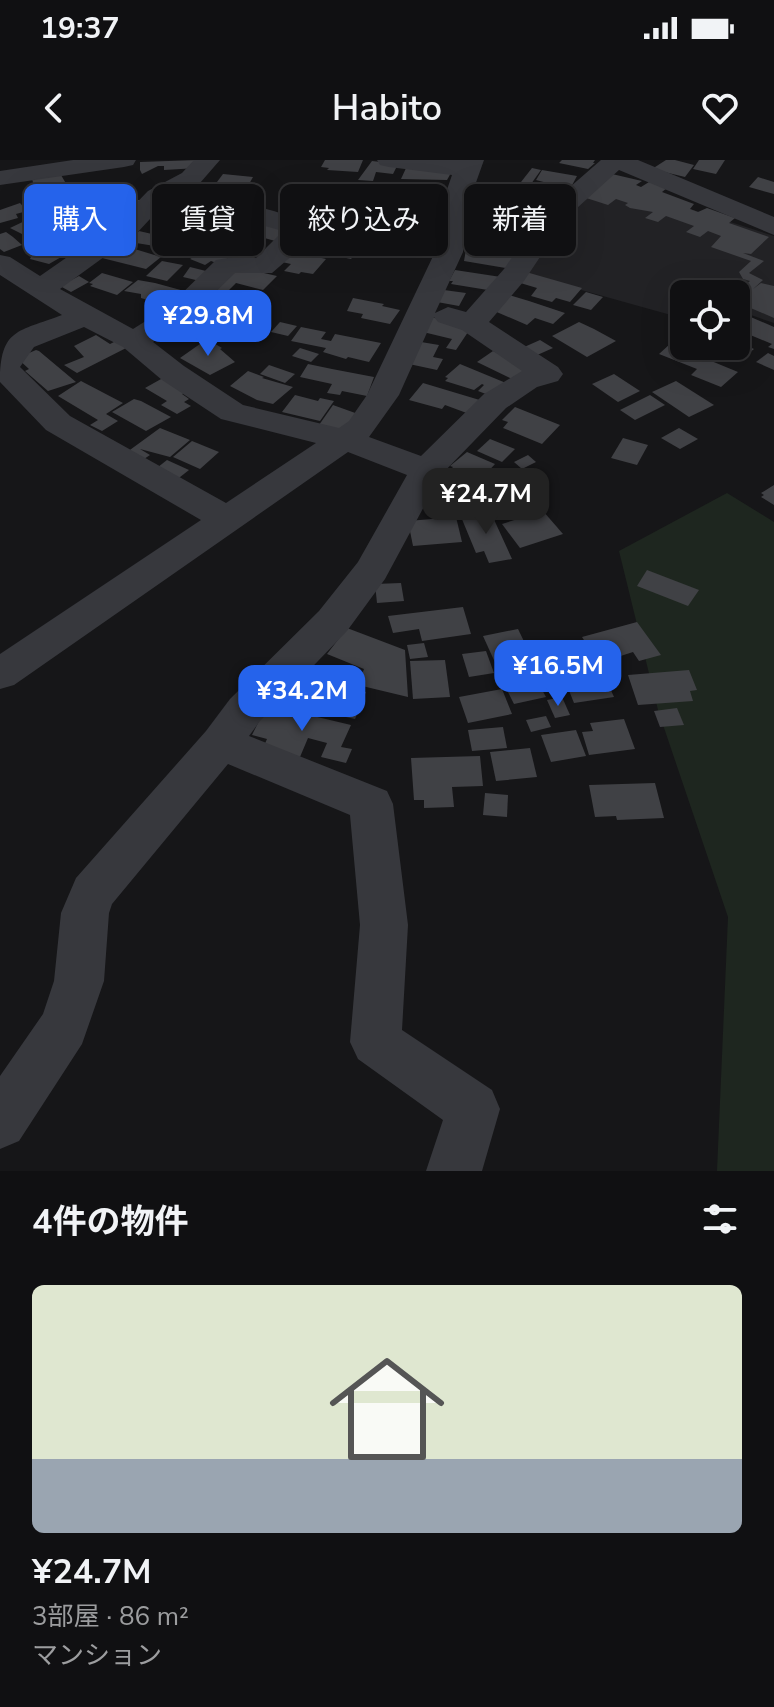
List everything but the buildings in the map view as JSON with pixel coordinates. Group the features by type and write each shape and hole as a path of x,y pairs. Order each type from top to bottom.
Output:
{"street":[{"path":"0,178 124,160"},
{"path":"180,184 191,178 208,160"},
{"path":"0,674 361,428 383,395 449,252 447,232 455,197 470,165 389,160"},
{"path":"472,324 514,275 556,213 616,160 774,227"},
{"path":"41,290 69,266 128,227 152,201"},
{"path":"134,341 178,313 226,266 262,267 299,228 264,217"},
{"path":"0,263 41,290 134,341 173,373 232,412 345,440 427,470"},
{"path":"0,1122 64,1027 79,981 85,913 93,893 221,743 245,710 333,621 364,580 427,470 495,401 526,380 547,374 472,324 425,308"},
{"path":"87,315 23,341 4,368 58,423 226,519"},
{"path":"221,743 371,804 384,925 376,1042 473,1109 454,1171"}],"shaded area":[{"path":"605,175 687,208 774,236 774,323 750,315 750,280 670,280 670,315 524,274 533,256 576,256 576,205"},
{"path":"727,493 774,522 774,1171 717,1171 728,917 658,710 619,551"}]}
